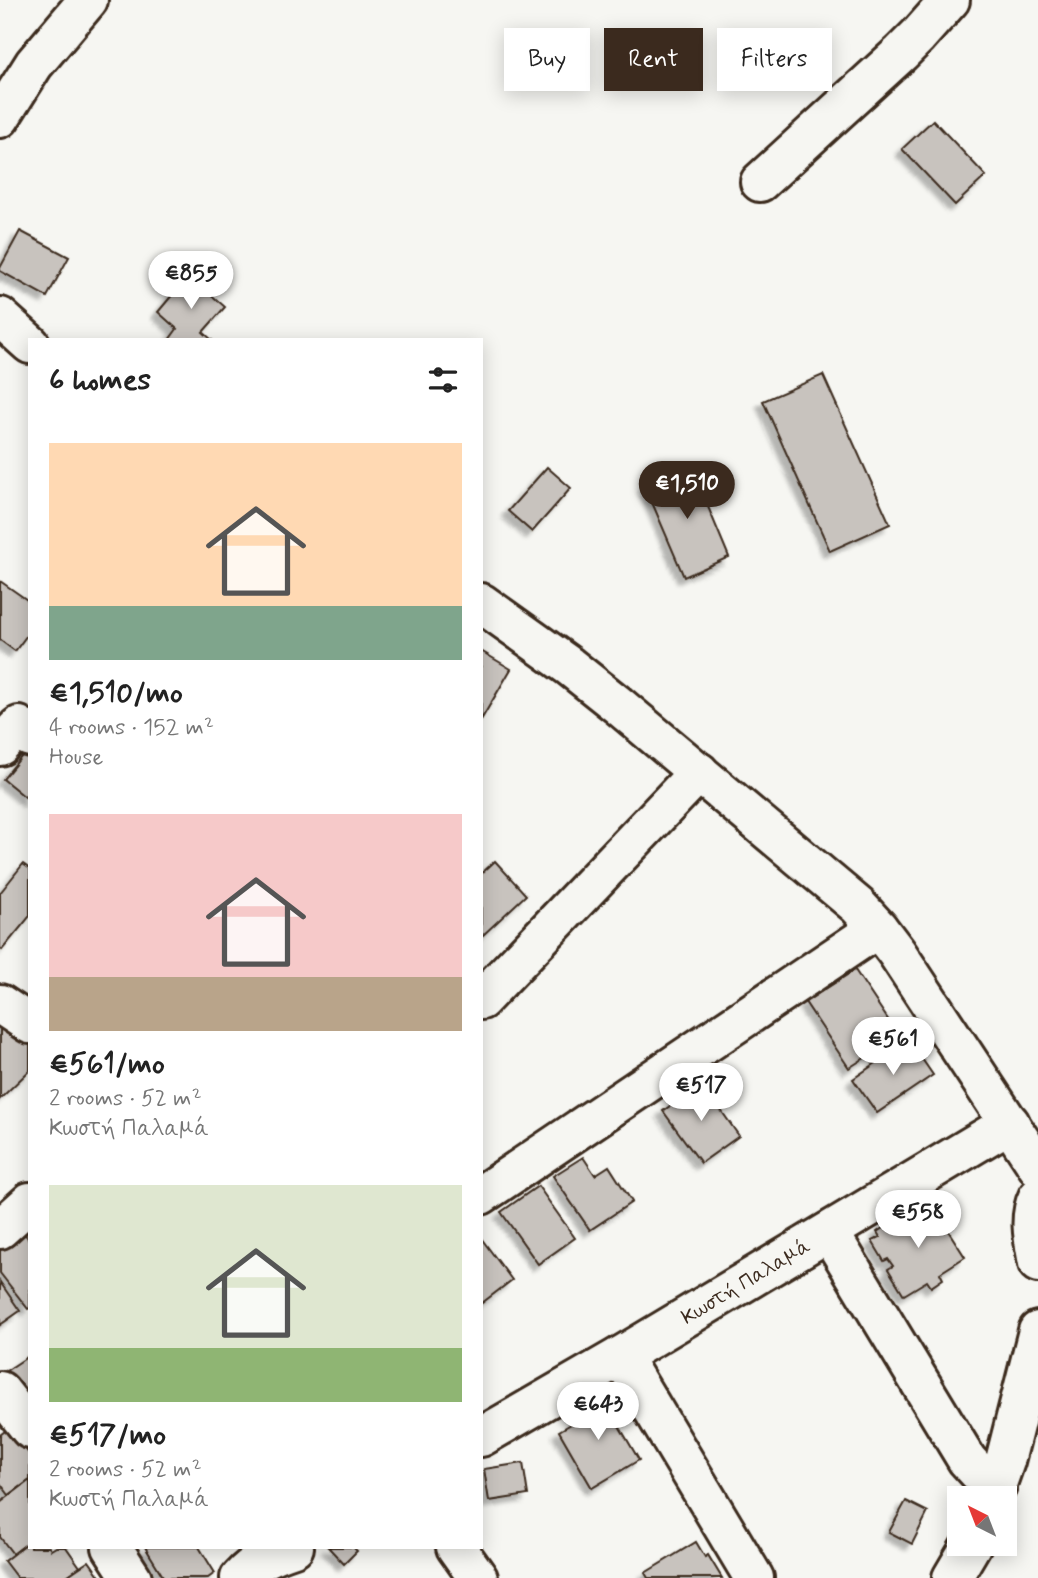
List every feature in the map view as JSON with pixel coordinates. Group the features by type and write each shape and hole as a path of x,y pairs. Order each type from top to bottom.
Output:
{"street":[{"path":"0,118 34,64 88,0"},
{"path":"760,182 901,53 950,0"},
{"path":"0,317 28,342"},
{"path":"483,604 569,666 858,906 878,928 914,978 1038,1167"},
{"path":"0,747 19,726 28,735"},
{"path":"483,998 699,772"},
{"path":"483,1194 878,928"},
{"path":"0,1003 28,1023"},
{"name":"Κωστή Παλαμά","path":"483,1436 1010,1123"},
{"path":"1038,1197 1032,1224 1038,1263"},
{"path":"0,1229 28,1204"},
{"path":"830,1232 967,1460 990,1486"},
{"path":"997,1486 1006,1461 1038,1331"},
{"path":"621,1356 754,1578"},
{"path":"0,1391 28,1426"},
{"path":"114,1549 132,1578"},
{"path":"240,1578 261,1560 289,1549"},
{"path":"457,1549 478,1578"},
{"path":"952,1578 965,1556"}],"building":[{"path":"933,120 986,176 955,205 902,149"},
{"path":"20,231 69,257 47,297 0,271"},
{"path":"189,275 225,307 203,332 210,338 170,338 177,329 158,312"},
{"path":"823,375 890,524 830,551 763,401"},
{"path":"691,466 729,557 684,577 645,486"},
{"path":"547,467 571,488 532,532 508,511"},
{"path":"0,581 28,601 28,634 15,651 0,640"},
{"path":"483,652 511,669 483,717"},
{"path":"26,751 28,752 28,799 3,779"},
{"path":"495,861 526,895 483,935 483,872"},
{"path":"23,864 28,868 28,918 2,950 0,948 0,893"},
{"path":"855,970 899,1036 849,1068 805,1002"},
{"path":"0,1020 28,1037 28,1072 0,1099"},
{"path":"909,1040 933,1075 877,1113 853,1079"},
{"path":"702,1083 739,1136 701,1163 663,1111"},
{"path":"583,1157 595,1175 609,1166 632,1202 590,1230 553,1176"},
{"path":"538,1186 575,1238 538,1264 501,1212"},
{"path":"933,1207 965,1257 940,1273 943,1279 931,1287 927,1281 904,1295 888,1269 893,1266 888,1259 884,1261 872,1241 880,1237 877,1232 890,1223 895,1231 907,1223 902,1216 916,1208 921,1216"},
{"path":"22,1230 28,1238 28,1309 0,1273 0,1247"},
{"path":"483,1241 512,1280 483,1302"},
{"path":"0,1282 20,1311 0,1325"},
{"path":"28,1356 28,1407 3,1373"},
{"path":"601,1395 639,1460 592,1488 559,1431 578,1420 573,1411"},
{"path":"9,1428 28,1452 28,1481 9,1495 0,1483 0,1435"},
{"path":"523,1463 528,1495 489,1501 484,1469"},
{"path":"28,1482 28,1543 13,1554 0,1537 0,1503"},
{"path":"906,1501 928,1512 912,1544 889,1532"},
{"path":"696,1542 705,1557 708,1555 722,1578 648,1578 645,1573"},
{"path":"28,1543 28,1549 67,1549 80,1567 64,1578 17,1578 4,1561"},
{"path":"146,1549 200,1549 215,1573 208,1578 164,1578"},
{"path":"330,1549 357,1551 344,1564"},
{"path":"89,1561 101,1578 64,1578 80,1567"}]}
